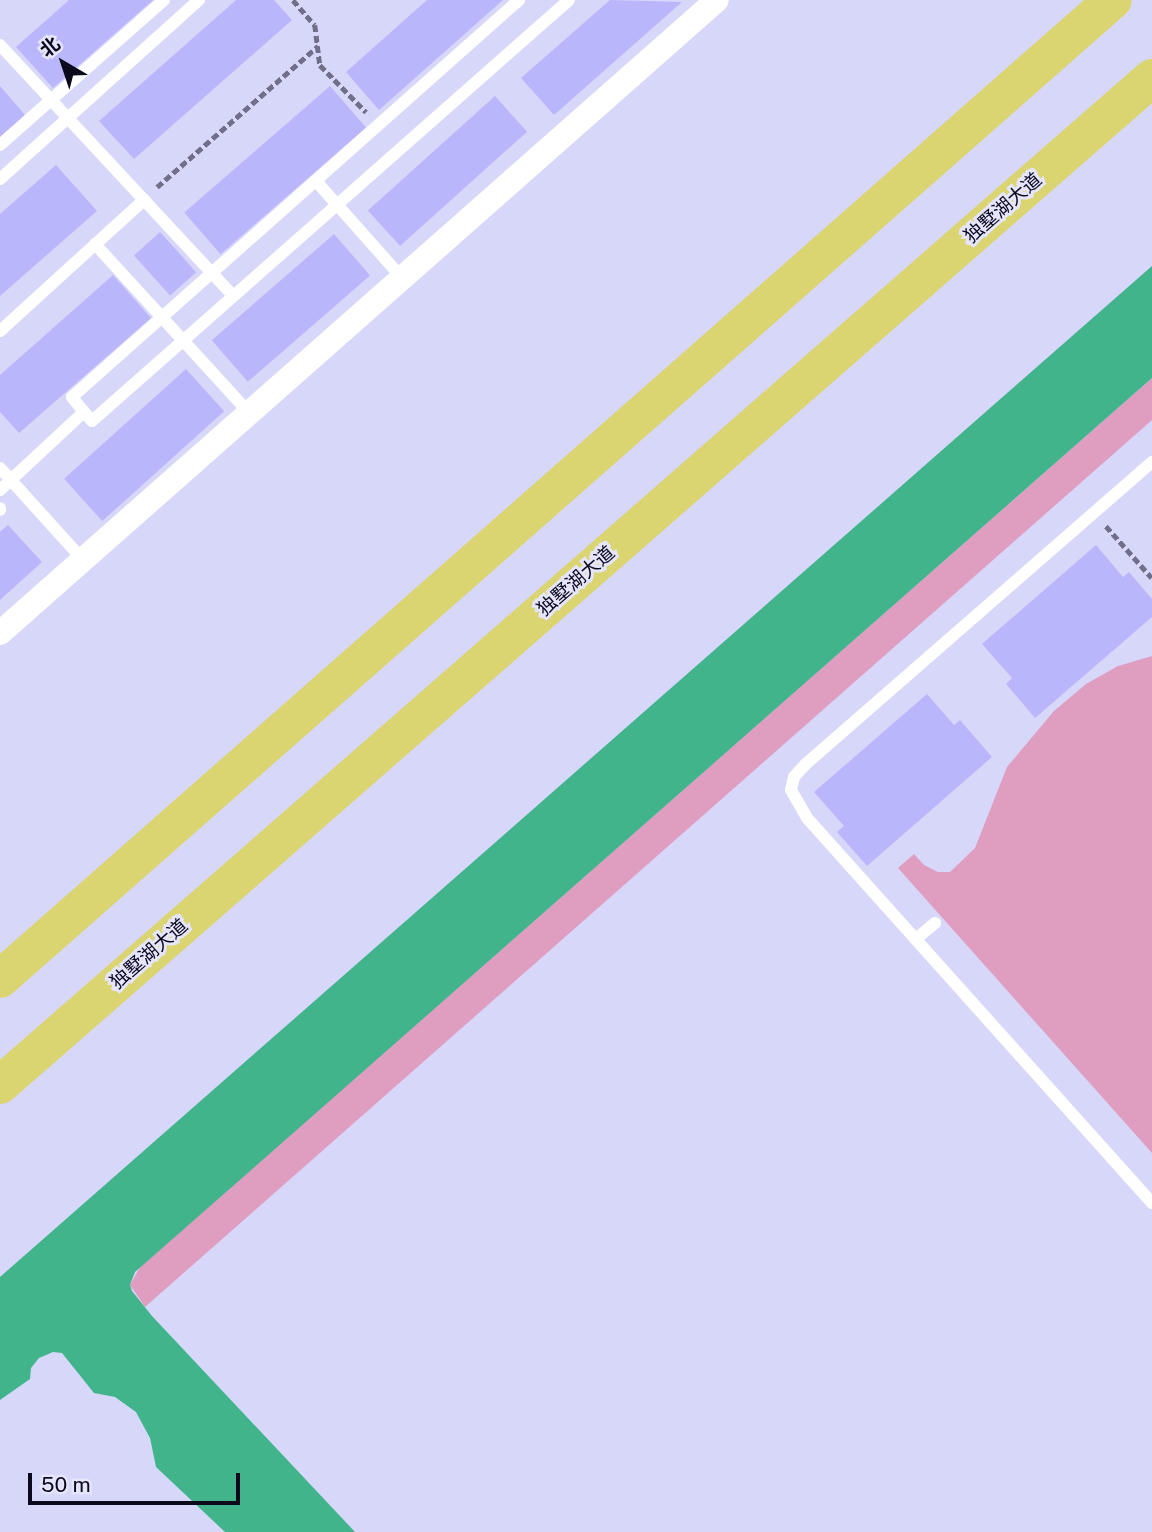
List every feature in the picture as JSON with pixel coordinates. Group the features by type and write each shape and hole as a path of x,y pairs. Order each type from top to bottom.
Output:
{"main road":[{"path":"0,979 1113,0"},
{"name":"独墅湖大道","path":"0,1085 1152,78"}],"street":[{"path":"0,634 717,0"}],"lane":[{"path":"0,145 164,0"},
{"path":"0,179 198,0"},
{"path":"519,0 72,397 92,421 569,0"},
{"path":"0,45 233,296"},
{"path":"316,181 402,278"},
{"path":"0,331 144,200"},
{"path":"95,244 250,414"},
{"path":"0,490 84,412"},
{"path":"1152,462 794,777 792,790 803,812 1152,1203"},
{"path":"0,467 83,561"},
{"path":"916,939 935,923"}],"path":[{"path":"293,0 315,25 320,65 378,125"},
{"path":"144,200 318,46"},
{"path":"1094,512 1152,578"}],"shaded area":[{"path":"1152,266 1152,378 135,1272 130,1285 132,1291 152,1316 355,1532 225,1532 156,1467 150,1438 136,1412 115,1397 94,1393 62,1353 53,1352 39,1358 31,1368 30,1379 0,1400 0,1277"},
{"path":"1152,378 1152,420 145,1307 130,1285 140,1267"},
{"path":"1152,656 1152,1153 898,868 914,854 924,865 938,872 950,872 975,848 1007,767 1054,711 1086,684 1118,666"}],"building":[{"path":"69,0 153,0 53,88 16,47"},
{"path":"236,0 274,0 292,20 134,159 99,121"},
{"path":"427,0 503,0 379,110 346,72"},
{"path":"610,0 682,2 554,115 521,78"},
{"path":"0,86 26,116 0,139"},
{"path":"330,86 366,128 220,254 184,213"},
{"path":"495,96 527,132 400,246 368,210"},
{"path":"56,165 97,211 0,296 0,214"},
{"path":"160,232 196,272 170,296 134,255"},
{"path":"334,234 370,276 248,382 212,340"},
{"path":"113,275 151,318 19,433 0,412 0,375"},
{"path":"186,369 224,411 102,521 64,479"},
{"path":"8,525 42,562 0,600 0,532"},
{"path":"1096,545 1123,577 1129,572 1152,599 1152,617 1035,718 1006,684 1012,678 982,644"},
{"path":"927,694 954,725 960,720 992,757 867,866 837,832 844,826 814,792"}]}
